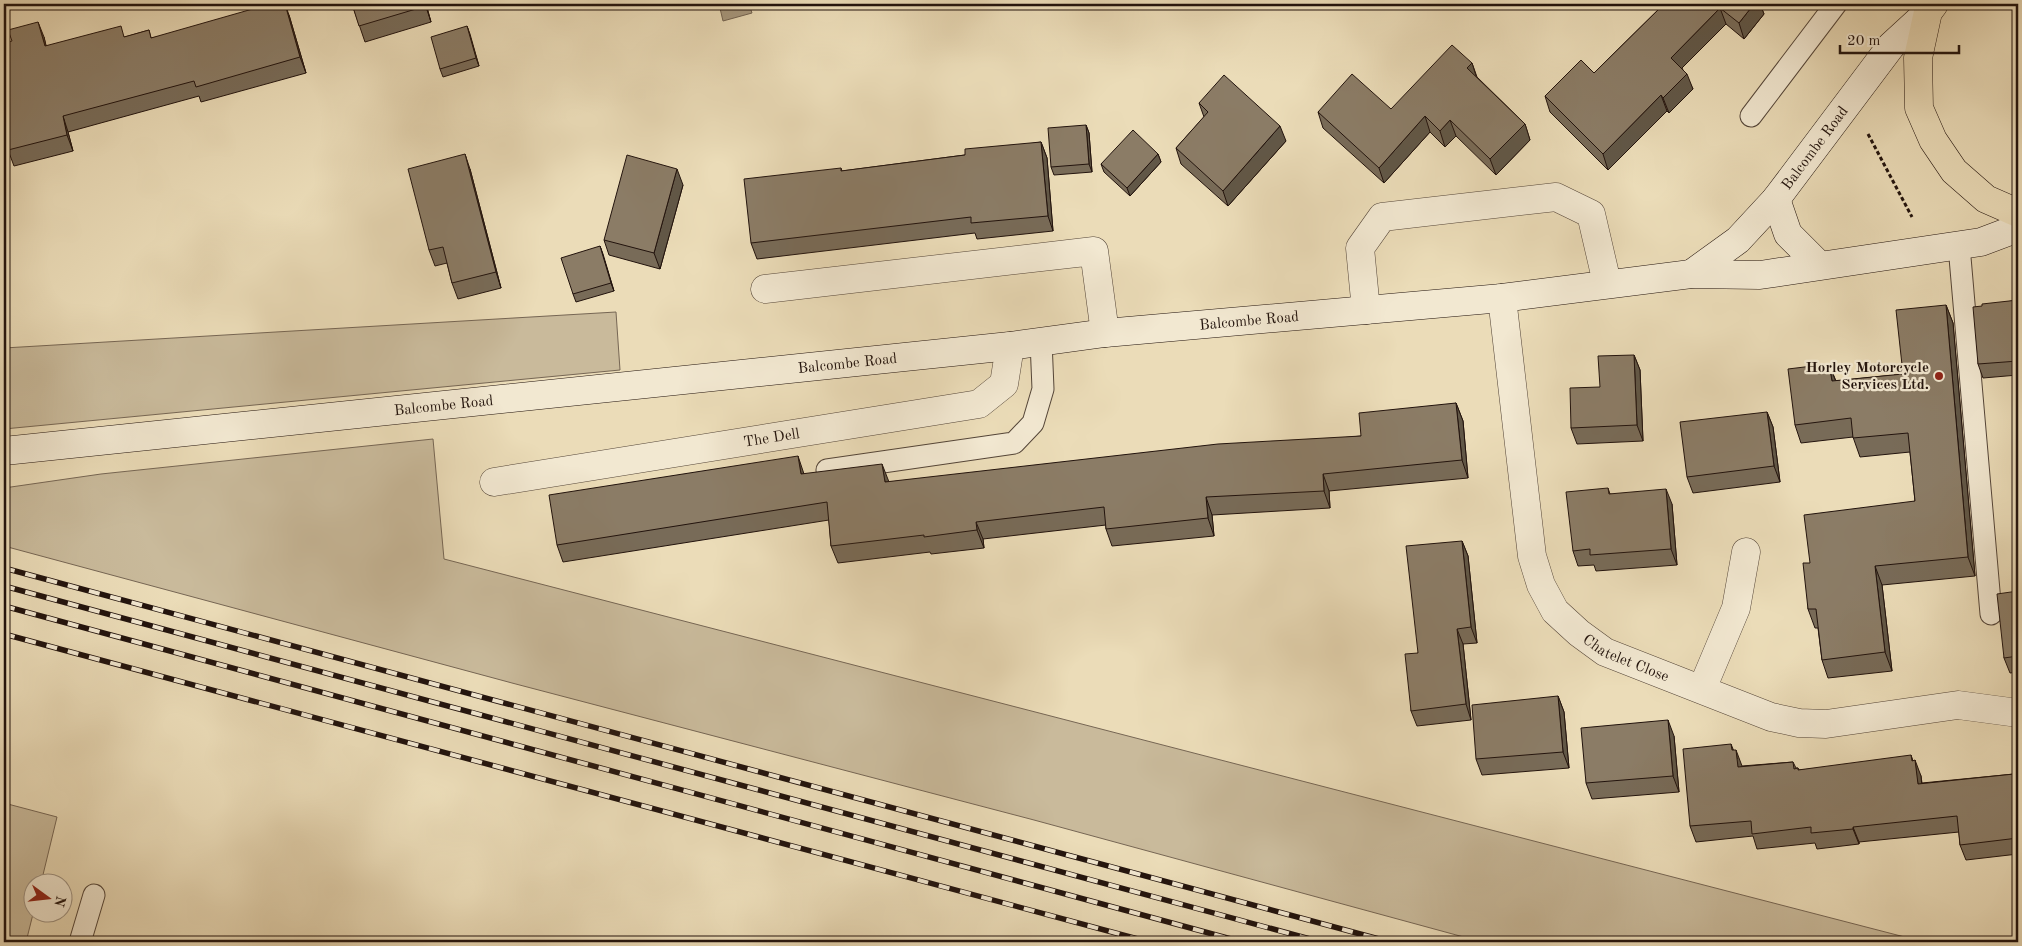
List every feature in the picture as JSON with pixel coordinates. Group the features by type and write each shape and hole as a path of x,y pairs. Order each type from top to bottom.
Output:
{"main road":[{"name":"Balcombe Road","path":"1691,274 1738,240 1776,199 1892,46 1931,8"},
{"name":"Balcombe Road","path":"1931,8 1918,58 1919,108 1933,140 1954,171 1986,199 2018,213"},
{"path":"1366,310 1360,248 1382,217 1556,197 1591,214 1606,283"},
{"path":"1776,199 1788,234 1819,266"},
{"name":"Balcombe Road","path":"4,451 1010,346 1105,332 1502,298 1606,283 1691,274 1760,274 1959,246 1981,242 2018,228"},
{"path":"765,289 1094,251 1105,332"},
{"name":"Chatelet Close","path":"1502,298 1532,556 1540,585 1555,611 1605,652 1771,716 1799,723 1826,724 1958,705 2018,713"},
{"name":"The Dell","path":"494,482 979,404 1004,384 1010,346"},
{"path":"1702,689 1736,608 1746,552"}],"lane":[{"path":"1751,116 1836,4"},
{"path":"1959,246 1991,614"},
{"path":"827,470 1014,443 1034,422 1043,389 1041,341"},
{"path":"80,942 94,895"}],"path":[{"path":"1864,127 1916,225"}],"shaded area":[{"path":"719,4 749,4 752,13 723,21"},
{"path":"616,312 620,370 4,429 4,348"},
{"path":"433,439 444,559 1924,942 1482,942 1034,820 512,683 4,546 4,488 101,474"},
{"path":"4,803 57,817 43,874 22,874 22,924 30,924 26,942 4,942"}],"building":[{"path":"270,4 285,4 300,57 196,87 194,81 63,116 67,135 8,150 4,133 4,43 12,41 8,30 38,22 45,46 121,26 124,37 149,30 151,38"},
{"path":"352,4 425,4 426,6 359,26"},
{"path":"1664,4 1754,4 1739,23 1720,8 1671,58 1687,74 1663,98 1661,95 1603,154 1545,96 1581,60 1594,73"},
{"path":"467,26 476,58 440,69 431,37"},
{"path":"1452,45 1472,63 1467,68 1525,124 1490,159 1450,120 1440,131 1425,116 1379,168 1318,112 1352,74 1391,109"},
{"path":"1224,75 1280,126 1223,191 1176,148 1208,112 1199,103"},
{"path":"1086,125 1089,164 1051,167 1048,128"},
{"path":"1133,130 1158,154 1127,188 1101,164"},
{"path":"1041,142 1048,216 971,223 971,217 751,243 744,179 841,168 841,171 965,155 965,149"},
{"path":"465,154 496,272 452,283 443,247 429,250 408,169"},
{"path":"627,155 677,169 654,253 604,240"},
{"path":"600,246 611,283 573,294 561,258"},
{"path":"2018,300 2018,361 1978,364 1973,307 1982,306 1982,304"},
{"path":"1946,305 1968,557 1875,566 1885,652 1822,660 1816,609 1808,609 1803,563 1810,563 1804,515 1915,501 1908,433 1853,438 1851,418 1795,425 1788,369 1829,364 1832,381 1903,374 1896,310"},
{"path":"1634,355 1637,425 1571,428 1570,388 1600,387 1598,356"},
{"path":"1456,403 1462,460 1323,474 1324,491 1206,497 1208,518 1106,529 1104,507 976,522 977,530 831,546 827,502 557,545 549,495 798,456 801,474 882,464 885,482 1218,444 1361,436 1359,413"},
{"path":"1767,412 1774,466 1687,477 1680,422"},
{"path":"1608,488 1609,494 1666,489 1671,549 1590,555 1590,549 1573,551 1566,492"},
{"path":"1462,541 1471,627 1457,629 1466,704 1411,711 1405,654 1418,653 1406,546"},
{"path":"2018,591 2018,656 2004,658 1997,594"},
{"path":"1558,696 1563,752 1476,759 1472,705"},
{"path":"1668,720 1673,776 1586,783 1581,728"},
{"path":"1731,744 1732,750 1736,750 1738,767 1793,762 1794,769 1798,768 1798,770 1911,755 1912,761 1915,760 1918,784 2014,774 2014,782 2018,781 2018,838 1960,845 1957,816 1811,833 1811,827 1752,834 1751,821 1690,826 1683,749"}],"railway":[{"path":"4,568 1390,942"},
{"path":"4,586 1321,942"},
{"path":"4,606 1242,942"},
{"path":"4,634 1149,942"}],"place":[{"name":"Horley Motorcycle Services Ltd.","path":"1939,376"}]}
